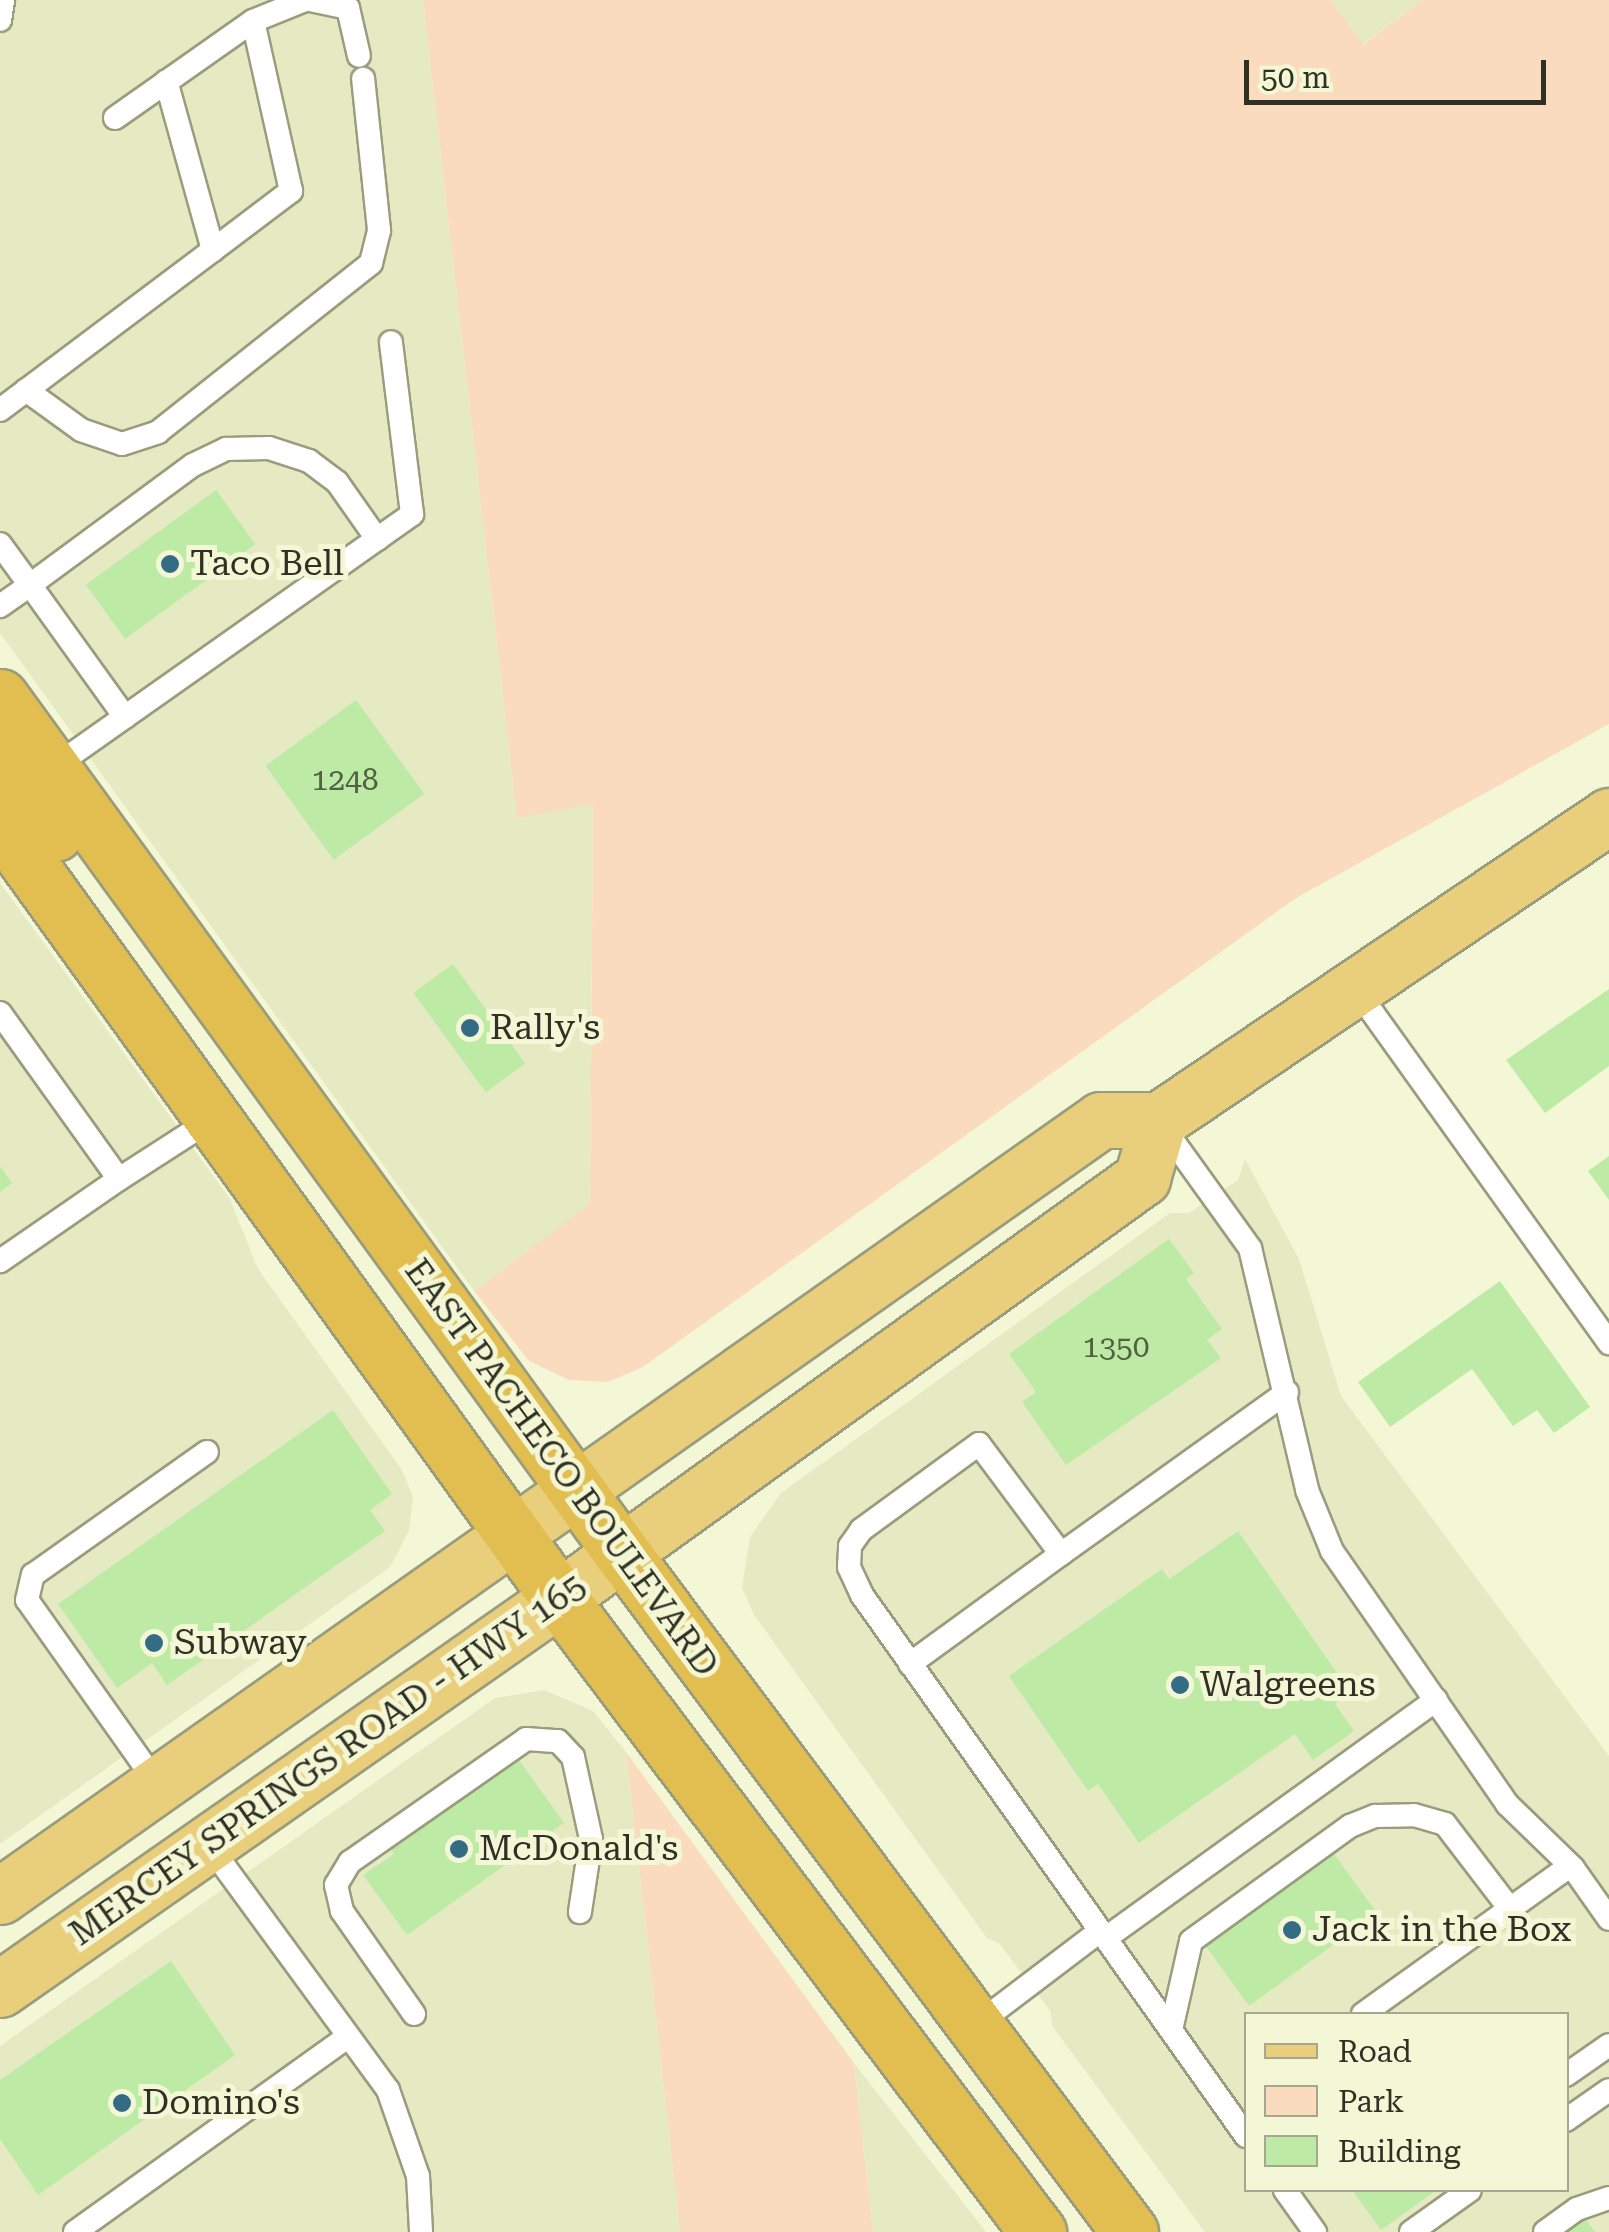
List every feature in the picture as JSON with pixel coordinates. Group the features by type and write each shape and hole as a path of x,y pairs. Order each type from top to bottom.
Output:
{"highway":[{"name":"EAST PACHECO BOULEVARD","path":"0,697 26,768 186,957 622,1553 1130,2232"},
{"path":"0,824 559,1598 1038,2232"}],"main road":[{"path":"0,1896 156,1782 1101,1120 1158,1120 1609,816"},
{"name":"MERCEY SPRINGS ROAD - HWY 165","path":"0,1990 559,1598 1142,1178 1158,1120"}],"lane":[{"path":"0,20 3,0"},
{"path":"26,390 81,430 122,444 158,432 371,264 379,230 361,68 348,8 308,0 253,21 115,118"},
{"path":"0,410 291,191 253,21"},
{"path":"166,81 213,250"},
{"path":"26,768 125,717 412,514 391,342"},
{"path":"0,606 192,465 226,450 269,448 309,461 337,482 377,538"},
{"path":"0,544 125,717"},
{"path":"1354,987 1609,1343"},
{"path":"0,1012 119,1179"},
{"path":"0,1262 212,1118"},
{"path":"1158,1120 1250,1248 1307,1490 1332,1551 1507,1804 1570,1866 1609,1919"},
{"path":"910,1664 1286,1392"},
{"path":"1061,1554 979,1444 861,1530 850,1546 848,1567 862,1595 1170,2030 1238,2105"},
{"path":"156,1782 27,1600 33,1574 207,1452"},
{"path":"976,2025 1436,1700"},
{"path":"414,2014 342,1911 336,1884 350,1862 526,1739 558,1741 573,1756 592,1839 580,1912"},
{"path":"1170,2030 1192,1940 1350,1826 1375,1816 1414,1815 1445,1824 1510,1910"},
{"path":"208,1844 388,2090 402,2120 418,2176 421,2232"},
{"path":"1373,2012 1570,1866"},
{"path":"75,2232 347,2037"},
{"path":"1569,2073 1609,2045"},
{"path":"1569,2118 1609,2090"},
{"path":"1286,2192 1315,2232"},
{"path":"1411,2232 1467,2192"},
{"path":"1545,2232 1577,2208 1609,2198"}],"shaded area":[{"path":"0,0 423,0 517,817 593,803 590,1205 474,1291 0,633"},
{"path":"1330,0 1423,0 1362,44"},
{"path":"0,883 230,1199 258,1269 402,1470 413,1497 409,1531 390,1567 0,1844"},
{"path":"1245,1159 1299,1259 1341,1396 1609,1756 1609,2232 1205,2232 1052,2026 1051,2012 999,1943 987,1938 754,1615 742,1588 750,1537 781,1493 1170,1213 1189,1213 1238,1180"},
{"path":"544,1690 593,1711 626,1752 680,2232 0,2232 0,2046 495,1698"},
{"path":"854,2063 986,2232 873,2232"}],"green space":[{"path":"423,0 1330,0 1363,44 1423,0 1609,0 1609,724 1296,898 643,1367 608,1382 569,1380 529,1361 474,1291 590,1204 593,804 517,818"},
{"path":"626,1752 854,2063 873,2232 680,2232"}],"building":[{"name":"Taco Bell","path":"216,490 255,544 125,639 86,585"},
{"path":"356,700 424,794 334,860 265,766"},
{"name":"Rally's","path":"453,964 525,1064 486,1092 413,993"},
{"path":"1609,989 1609,1066 1545,1113 1506,1060"},
{"path":"1609,1156 1609,1200 1588,1171"},
{"path":"0,1166 12,1183 0,1192"},
{"path":"1169,1239 1194,1273 1186,1279 1222,1329 1207,1340 1221,1358 1066,1465 1022,1402 1036,1392 1009,1354"},
{"path":"1500,1281 1590,1407 1554,1433 1537,1410 1513,1426 1472,1369 1390,1427 1358,1382"},
{"path":"333,1410 392,1494 370,1510 385,1531 167,1685 152,1663 117,1688 58,1604"},
{"name":"Walgreens","path":"1238,1531 1351,1693 1335,1704 1354,1731 1313,1760 1295,1734 1139,1843 1098,1784 1088,1791 1009,1676 1162,1569 1169,1579"},
{"name":"McDonald's","path":"514,1753 564,1823 407,1935 363,1875 394,1854 387,1844"},
{"name":"Jack in the Box","path":"1334,1854 1377,1913 1249,2006 1206,1947"},
{"path":"171,1961 235,2055 38,2195 0,2139 0,2080"},
{"path":"1353,2192 1434,2192 1381,2230"},
{"path":"1582,2214 1595,2232 1558,2232"}],"place":[{"name":"Taco Bell","path":"170,564"},
{"name":"Rally's","path":"470,1028"},
{"name":"Subway","path":"154,1643"},
{"name":"Walgreens","path":"1180,1685"},
{"name":"McDonald's","path":"459,1849"},
{"name":"Jack in the Box","path":"1292,1930"},
{"name":"Domino's","path":"122,2103"}]}
